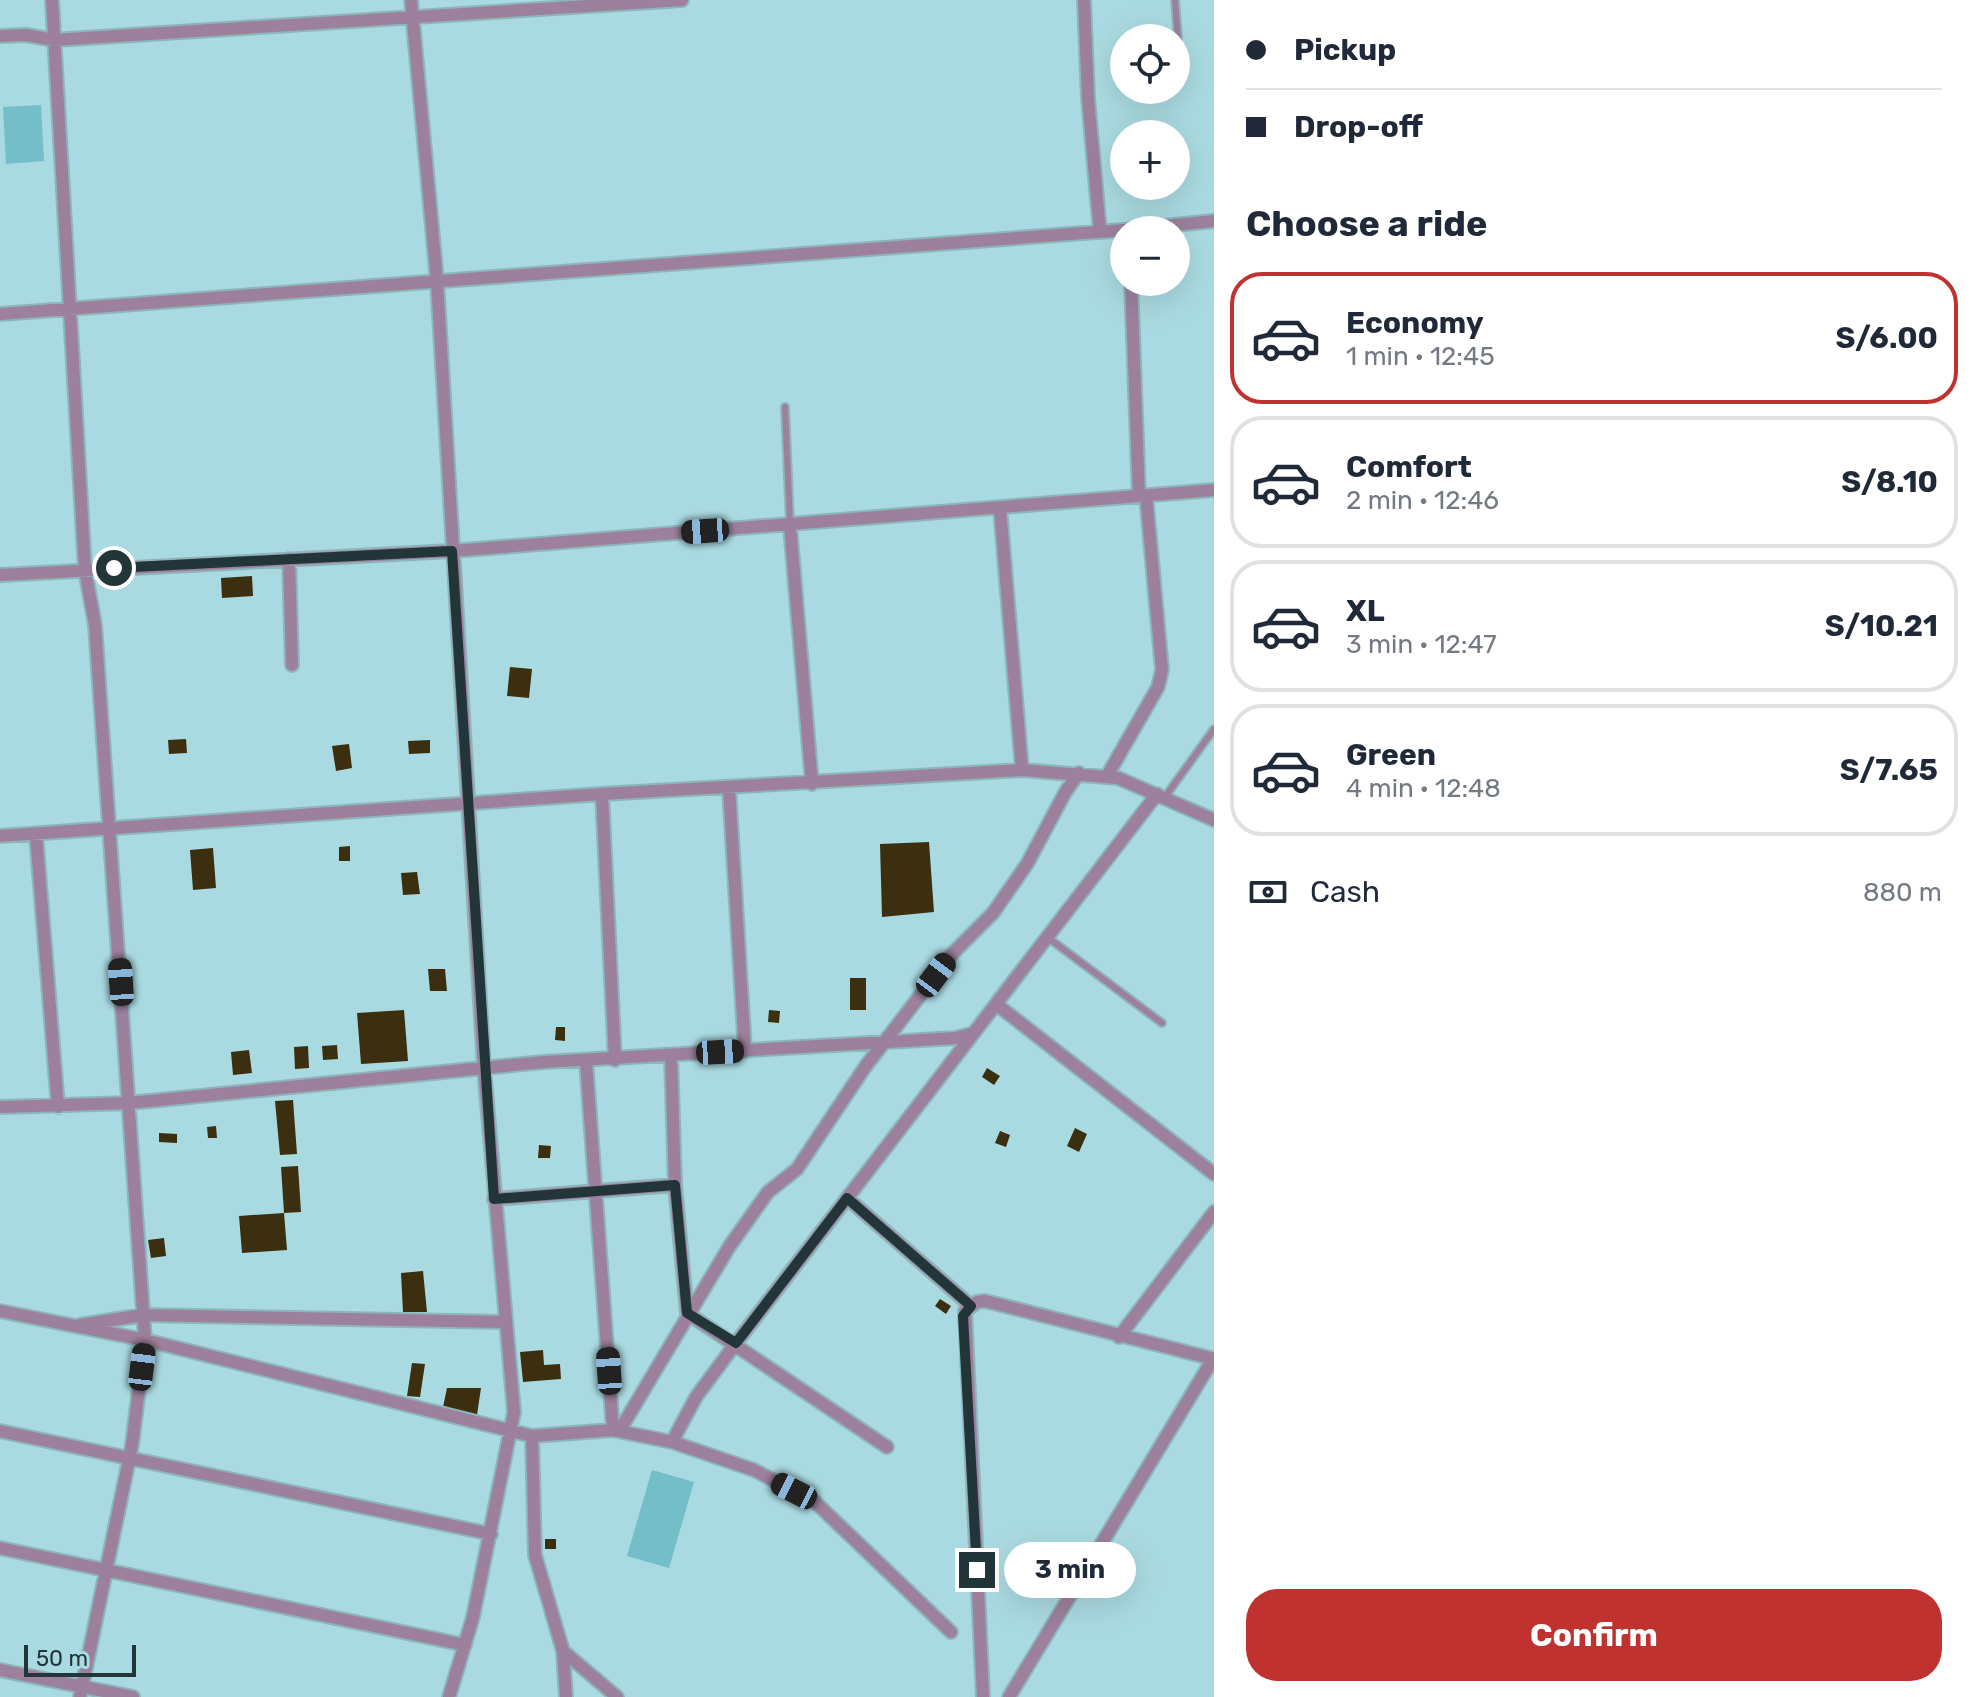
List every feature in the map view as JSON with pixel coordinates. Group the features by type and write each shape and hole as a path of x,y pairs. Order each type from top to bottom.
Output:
{"street":[{"path":"52,0 85,570 95,625 145,1340 130,1458 81,1692"},
{"path":"411,0 437,281 484,1068 513,1429 465,1645 449,1697"},
{"path":"0,36 26,35 54,40 682,0"},
{"path":"1084,0 1088,98 1100,232"},
{"path":"1190,223 1214,221"},
{"path":"0,314 1110,231"},
{"path":"1107,776 1158,687 1162,670 1143,496 1132,296"},
{"path":"0,575 452,551 1214,490"},
{"path":"1000,508 1022,770"},
{"path":"790,526 812,784"},
{"path":"289,559 292,665"},
{"path":"0,836 602,794 1022,770 1107,776 1161,795 1214,820"},
{"path":"617,1430 687,1313 768,1192 797,1169 886,1041 953,953 993,913 1027,864 1079,773"},
{"path":"729,788 745,1051"},
{"path":"602,794 615,1060"},
{"path":"672,1442 696,1397 736,1343 1047,937 1161,795"},
{"path":"36,835 58,1107"},
{"path":"996,1004 1214,1174"},
{"path":"0,1107 129,1103 484,1068 956,1038 974,1033"},
{"path":"671,1055 675,1185 687,1313"},
{"path":"586,1061 617,1430"},
{"path":"494,1199 675,1185"},
{"path":"847,1198 971,1306"},
{"path":"1119,1337 1214,1212"},
{"path":"983,1697 963,1316 971,1306 985,1301 1213,1359 1009,1697"},
{"path":"0,1311 145,1340 532,1436 617,1430 672,1442 754,1470 814,1501 951,1632"},
{"path":"687,1313 887,1447"},
{"path":"75,1326 143,1315 504,1322"},
{"path":"0,1431 491,1534"},
{"path":"532,1436 535,1555 563,1651 566,1697"},
{"path":"0,1548 465,1645"},
{"path":"563,1651 617,1697"},
{"path":"0,1670 81,1692 133,1697"}],"lane":[{"path":"1175,0 1177,24"},
{"path":"785,407 790,526"},
{"path":"1161,795 1214,729"},
{"path":"1047,937 1162,1023"}],"shaded area":[{"path":"41,105 44,161 6,164 3,107"},
{"path":"652,1470 694,1482 669,1568 627,1556"}],"building":[{"path":"252,576 253,596 222,598 221,578"},
{"path":"510,667 532,669 529,698 507,696"},
{"path":"186,739 187,753 169,754 168,740"},
{"path":"430,740 430,753 409,754 408,741"},
{"path":"349,744 352,768 336,771 332,746"},
{"path":"929,842 934,912 882,917 880,844"},
{"path":"350,846 350,861 339,861 339,847"},
{"path":"213,848 216,888 193,890 190,850"},
{"path":"417,872 420,894 403,895 401,873"},
{"path":"428,969 445,969 447,991 430,991"},
{"path":"850,978 866,978 866,1010 850,1010"},
{"path":"404,1010 408,1061 361,1064 357,1013"},
{"path":"769,1010 780,1011 779,1023 768,1022"},
{"path":"556,1027 565,1027 565,1041 555,1040"},
{"path":"337,1045 338,1059 323,1060 322,1046"},
{"path":"308,1046 309,1068 295,1069 294,1047"},
{"path":"249,1050 252,1073 233,1075 231,1052"},
{"path":"987,1068 1000,1076 994,1085 982,1077"},
{"path":"293,1100 297,1154 280,1155 275,1101"},
{"path":"216,1126 217,1138 208,1138 207,1127"},
{"path":"1075,1128 1087,1134 1079,1152 1067,1146"},
{"path":"1000,1131 1010,1135 1006,1147 995,1143"},
{"path":"159,1133 177,1134 177,1143 159,1142"},
{"path":"539,1145 551,1146 550,1158 538,1158"},
{"path":"298,1166 301,1212 284,1213 281,1167"},
{"path":"284,1213 287,1250 242,1253 239,1216"},
{"path":"164,1238 166,1256 151,1258 148,1240"},
{"path":"423,1271 427,1312 403,1312 401,1273"},
{"path":"940,1299 951,1306 946,1314 935,1306"},
{"path":"543,1350 544,1365 560,1364 561,1379 523,1382 520,1352"},
{"path":"412,1363 425,1364 420,1397 407,1396"},
{"path":"447,1388 481,1388 477,1415 443,1407"},
{"path":"545,1539 556,1539 556,1549 545,1549"}],"route":[{"path":"114,568 452,551 494,1199 675,1185 687,1313 736,1343 847,1198 971,1306 963,1316 977,1570"}]}
